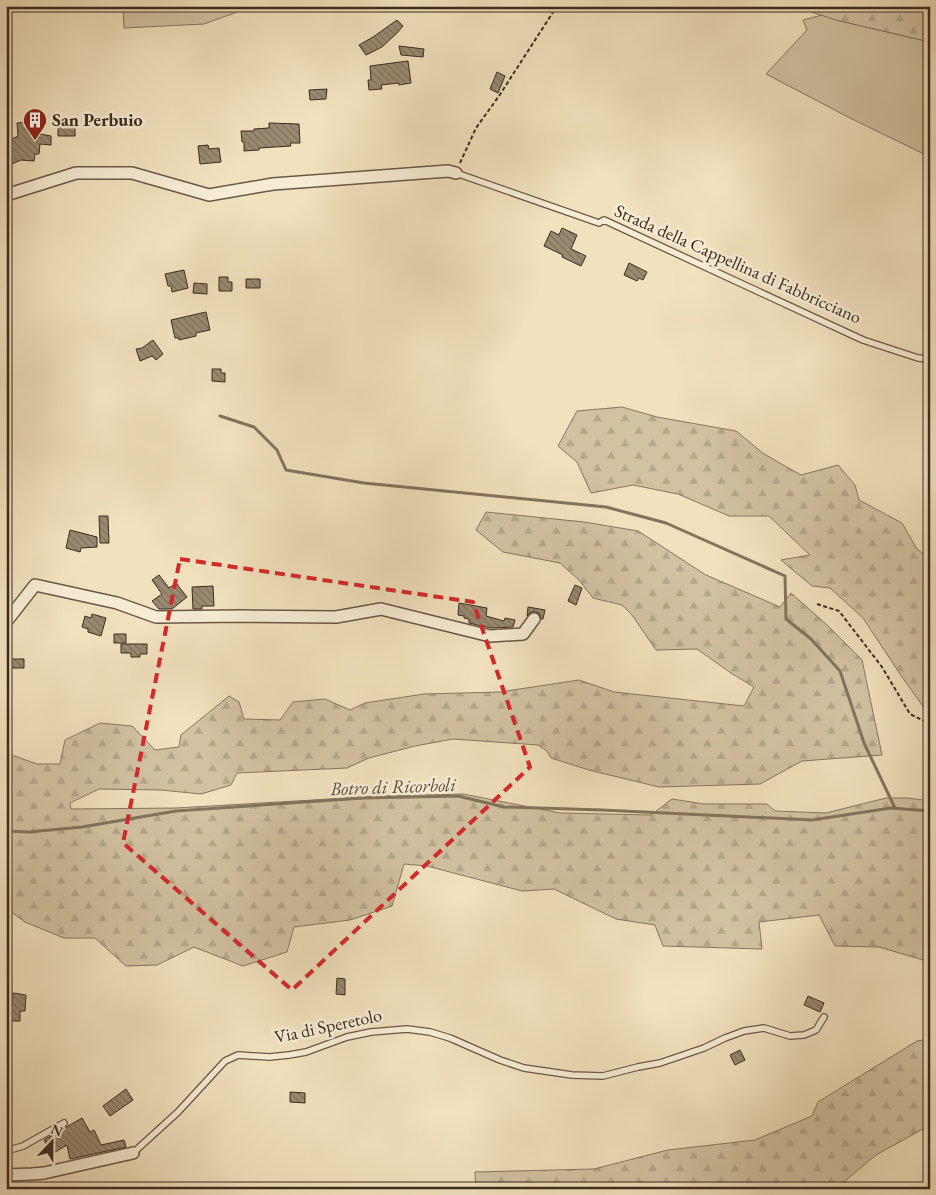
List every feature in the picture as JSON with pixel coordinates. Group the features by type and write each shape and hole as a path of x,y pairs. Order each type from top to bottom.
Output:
{"street":[{"name":"Strada della Cappellina di Fabbricciano","path":"6,195 76,173 132,174 209,195 273,184 448,171 456,173"},
{"path":"6,622 35,585 117,603 156,617 336,617 381,609 490,636 523,634 534,618"},
{"name":"Via di Speretolo","path":"6,1175 38,1174 133,1153"}],"lane":[{"name":"Strada della Cappellina di Fabbricciano","path":"456,173 599,223 604,220 863,340 918,358 930,359"},
{"name":"Via di Speretolo","path":"133,1153 178,1112 225,1061 238,1055 289,1055 306,1052 347,1036 407,1029 430,1032 450,1038 500,1060 524,1068 572,1075 603,1076 660,1063 704,1048 744,1031 764,1028 790,1036 804,1035 816,1030 824,1017"},
{"path":"6,1151 23,1146 64,1123"}],"path":[{"path":"456,173 476,128 557,6"},
{"path":"817,604 839,611 882,667 910,714 930,724"}],"highlighted area":[{"path":"180,559 473,602 530,767 292,990 123,843"}],"green space":[{"path":"123,6 254,6 204,24 124,28"},
{"path":"793,6 930,6 930,42 836,20"},
{"path":"822,15 930,42 930,157 766,74 807,30 803,20"},
{"path":"622,407 657,417 736,431 764,454 801,475 838,465 855,485 859,500 902,523 917,549 930,559 930,716 863,618 830,588 812,586 781,560 810,555 769,516 729,516 678,494 633,485 591,493 577,462 558,446 577,411"},
{"path":"486,512 584,522 638,531 706,575 780,607 791,593 862,660 882,755 802,761 760,784 659,787 589,770 551,758 547,751 538,745 453,739 415,746 369,758 347,768 237,773 231,785 201,794 161,790 99,789 70,803 71,809 176,808 382,796 463,794 560,813 651,815 672,799 704,804 767,804 775,811 826,813 886,798 930,801 930,962 879,947 835,946 819,915 759,922 762,949 663,946 655,925 616,919 554,889 522,891 427,866 404,864 392,906 350,920 294,927 287,952 243,966 194,947 157,965 126,966 95,938 64,938 25,922 6,908 6,753 37,764 60,764 65,740 100,723 132,726 155,750 179,747 181,735 229,696 239,702 244,719 280,720 293,702 325,699 350,710 365,703 424,694 500,692 579,680 614,692 744,706 754,687 697,649 656,650 632,615 622,605 593,598 579,580 560,563 503,552 476,530"},
{"path":"930,1039 930,1125 876,1155 840,1185 832,1189 476,1189 475,1172 594,1169 668,1150 755,1140 812,1116 818,1102 917,1041"}],"building":[{"path":"397,20 403,26 397,33 382,47 366,55 359,45"},
{"path":"399,46 424,49 423,57 401,55"},
{"path":"408,61 411,83 381,85 382,89 369,90 368,80 371,80 370,66"},
{"path":"497,72 505,76 498,93 490,89"},
{"path":"327,89 326,99 310,100 309,90"},
{"path":"39,121 40,134 51,136 51,145 40,144 39,154 35,154 34,161 21,160 12,164 11,161 6,163 6,142 18,136 17,123"},
{"path":"269,123 299,124 300,143 290,143 291,146 244,151 241,131 269,128"},
{"path":"58,127 75,128 75,136 58,136"},
{"path":"208,145 209,149 219,148 221,162 200,164 198,146"},
{"path":"562,228 577,235 571,249 586,256 581,266 544,246 551,231 559,235"},
{"path":"629,263 647,272 643,280 639,278 637,281 624,275"},
{"path":"184,270 188,288 172,292 171,286 168,286 165,274"},
{"path":"219,277 228,277 228,282 232,282 232,291 219,291"},
{"path":"246,279 260,279 260,288 246,288"},
{"path":"194,283 207,284 207,294 193,293"},
{"path":"206,312 210,330 179,340 179,338 175,338 171,320"},
{"path":"153,340 163,354 156,360 152,356 140,361 136,349 142,348"},
{"path":"212,369 221,369 221,373 225,373 225,382 212,381"},
{"path":"99,516 108,516 109,543 100,543"},
{"path":"70,530 97,537 97,547 81,548 80,552 66,548"},
{"path":"159,575 169,588 176,583 187,597 172,609 159,609 152,601 162,594 152,580"},
{"path":"575,585 582,588 576,605 568,601"},
{"path":"213,586 214,606 202,606 202,609 193,609 192,587"},
{"path":"459,603 487,608 486,616 504,621 505,618 515,620 513,627 491,628 469,623 469,619 458,615"},
{"path":"528,607 545,610 543,619 541,619 539,613 535,612 531,612 527,616"},
{"path":"92,614 106,618 101,636 88,632 88,629 82,627 85,616 91,618"},
{"path":"114,634 126,634 126,643 114,643"},
{"path":"121,644 147,644 147,654 140,654 140,657 131,657 131,653 121,653"},
{"path":"12,659 24,659 24,668 12,668"},
{"path":"337,978 345,979 345,995 336,994"},
{"path":"13,993 26,995 25,1011 20,1011 20,1021 11,1021 11,1015 6,1015 6,1006 12,1007"},
{"path":"808,996 824,1003 820,1012 804,1005"},
{"path":"740,1050 745,1060 735,1065 730,1055"},
{"path":"126,1089 133,1100 110,1116 103,1106"},
{"path":"290,1092 305,1093 305,1103 290,1102"},
{"path":"82,1118 90,1132 94,1130 101,1145 124,1140 126,1147 70,1159 67,1145 52,1154 44,1140"}],"waterway":[{"path":"220,416 254,427 277,450 286,470 364,483 606,507 666,523 785,576 786,619 811,639 840,671 864,743 895,808"},
{"name":"Botro di Ricorboli","path":"6,831 29,832 82,827 176,811 363,798 458,796 504,807 812,820 891,808 930,811"}],"place":[{"name":"San Perbuio","path":"35,141"}]}
